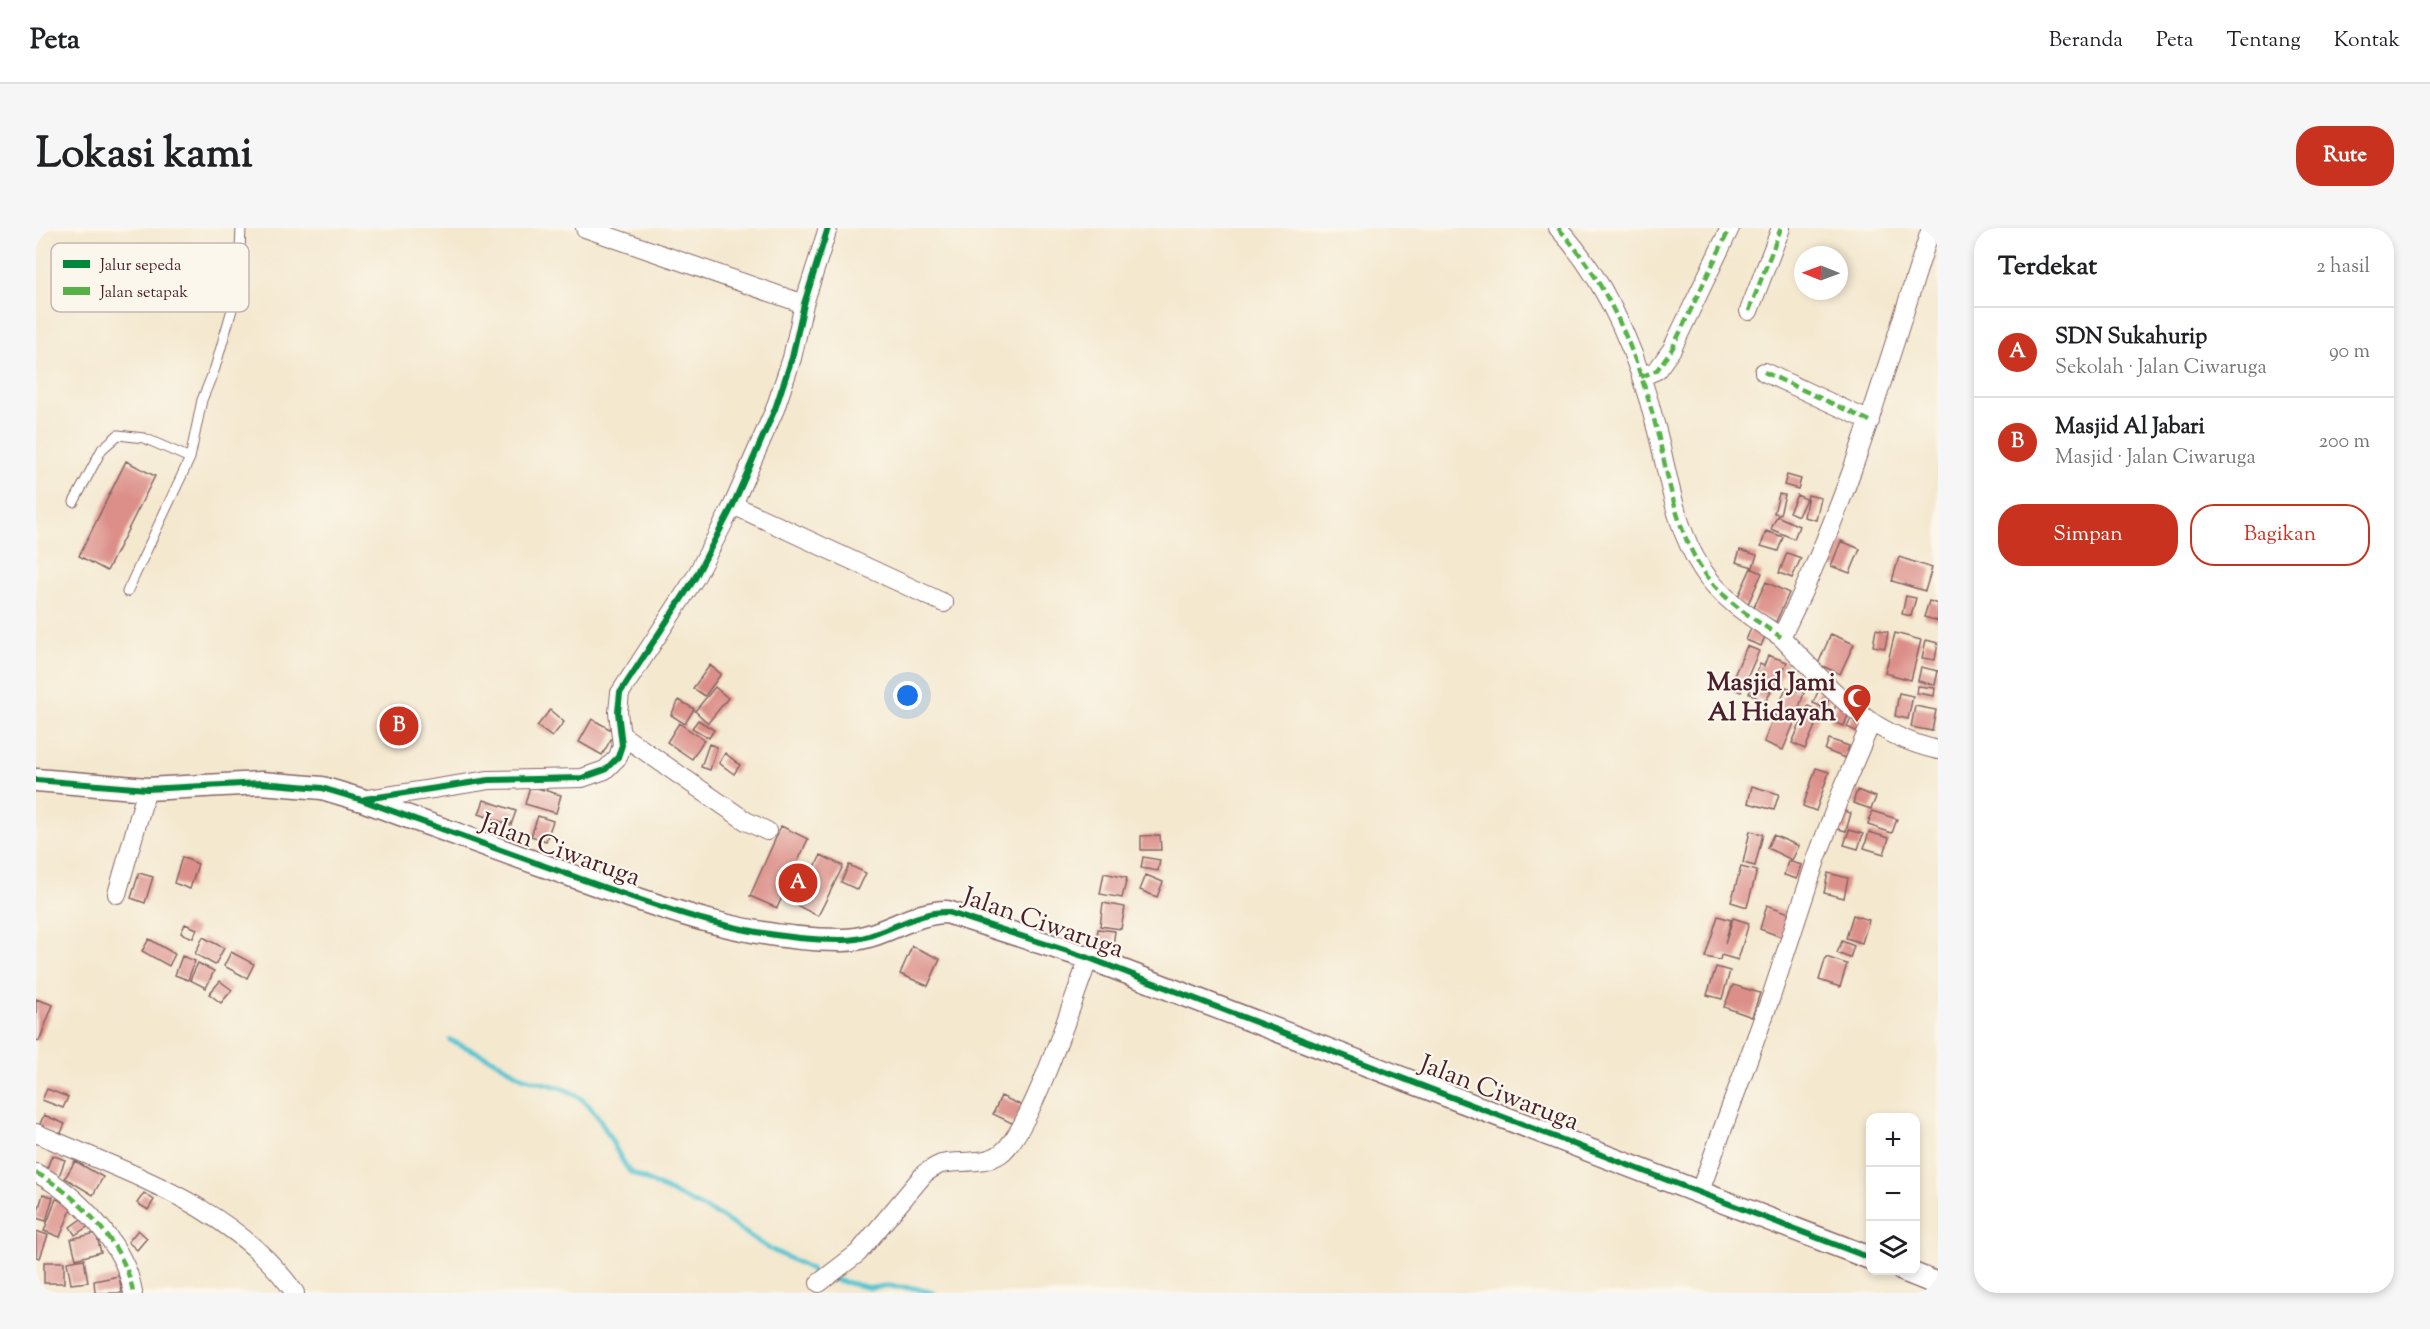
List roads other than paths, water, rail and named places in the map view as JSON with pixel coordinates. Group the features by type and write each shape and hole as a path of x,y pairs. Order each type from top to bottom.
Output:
{"street":[{"path":"585,228 804,304"},
{"path":"362,800 489,780 582,778 605,770 618,757 623,736 618,703 623,684 695,578 733,505 775,409 792,358 804,304 828,228"},
{"path":"1558,228 1586,262 1619,321 1641,377 1659,439 1677,516 1689,548 1703,572 1725,597 1781,637 1840,697 1871,723 1900,738 1938,750"},
{"path":"1641,377 1657,370 1672,349 1730,228"},
{"path":"1749,311 1781,228"},
{"path":"1781,637 1815,561 1869,421 1931,228"},
{"path":"1764,372 1869,421"},
{"path":"733,505 944,603"},
{"path":"1700,1191 1772,994 1817,857 1871,723"},
{"path":"623,736 746,821 767,831"},
{"name":"Jalan Ciwaruga","path":"36,780 147,789 261,783 322,788 362,800 665,910 729,927 787,936 844,940 870,937 930,912 947,912 1089,958 1866,1256"},
{"path":"117,894 147,789"},
{"path":"819,1283 858,1253 925,1173 940,1164 988,1160 1000,1154 1015,1140 1043,1078 1089,958"},
{"path":"36,1133 163,1187 200,1207 249,1242 278,1269 295,1293"},
{"path":"36,1173 45,1177 81,1207 110,1239 126,1265 133,1293"},
{"path":"1916,1275 1938,1284"}],"lane":[{"path":"240,243 241,228"},
{"path":"127,592 190,458 202,400 215,368 231,312"},
{"path":"74,502 102,449 118,435 144,438 190,458"}],"waterway":[{"path":"450,1040 495,1061 522,1077 571,1092 585,1102 598,1118 630,1172 720,1216 768,1248 811,1269 815,1276 819,1277"},
{"path":"831,1279 871,1288 886,1286 914,1288 933,1293"}],"place":[{"name":"Masjid Jami Al Hidayah","path":"1857,724"},
{"name":"Masjid Al Jabari","path":"399,726"},
{"name":"SDN Sukahurip","path":"798,883"}]}
